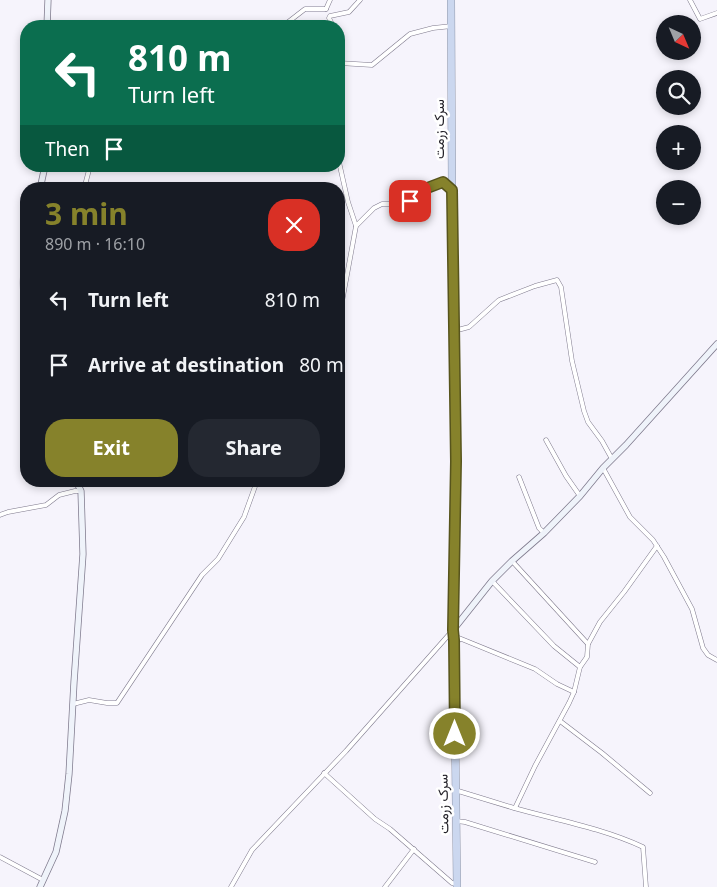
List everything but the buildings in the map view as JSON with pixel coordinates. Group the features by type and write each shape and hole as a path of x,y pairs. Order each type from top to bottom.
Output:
{"highway":[{"name":"سرک زرمت","path":"451,0 456,461 453,630 457,885"}],"street":[{"path":"47,20 48,0"},
{"path":"326,9 330,0"},
{"path":"330,16 349,12 360,0"},
{"path":"690,0 700,19 717,13"},
{"path":"291,20 305,9 326,9"},
{"path":"326,9 330,20"},
{"path":"345,64 372,65 410,34 433,28 452,26"},
{"path":"356,226 374,208 382,204 406,204 422,190 443,182 452,190"},
{"path":"345,189 356,226 345,286"},
{"path":"454,331 469,327 500,300 535,286 557,280 561,287 572,361 584,411 588,422 612,459"},
{"path":"231,887 252,850 346,751 453,630 492,582 580,496 603,468 717,344"},
{"path":"546,440 566,476 580,496"},
{"path":"603,468 630,517 653,540 664,556 692,609 703,648 708,655 717,660"},
{"path":"519,477 539,528 544,533"},
{"path":"0,857 41,884 56,852 65,811 83,554 81,492 79,487"},
{"path":"73,704 89,700 117,703 202,575 218,559 244,517 255,487"},
{"path":"0,515 46,505 59,495 75,491 81,492"},
{"path":"515,808 574,692 580,667 587,657 588,644 600,622 657,546"},
{"path":"512,561 588,644"},
{"path":"492,582 554,646 580,667"},
{"path":"454,640 459,640 459,638 535,670 574,692"},
{"path":"560,721 602,752 650,793"},
{"path":"324,773 375,819 390,829 452,883 457,885"},
{"path":"455,790 629,840 643,847 646,887"},
{"path":"455,821 465,822 594,862"},
{"path":"385,887 414,849"}],"route":[{"path":"410,201 422,190 443,182 452,190 456,461 453,630 455,734"}]}
